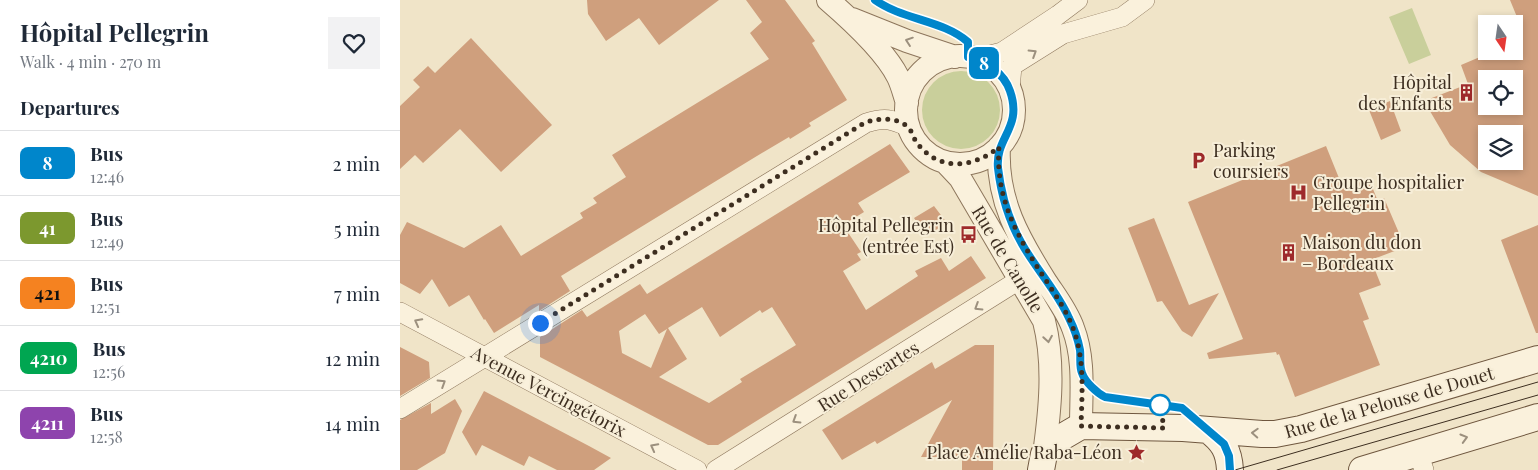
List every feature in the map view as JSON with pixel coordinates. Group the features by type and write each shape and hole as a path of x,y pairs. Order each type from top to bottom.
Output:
{"main road":[{"name":"Rue de la Pelouse de Douet","path":"1208,430 1275,434 1301,429 1538,359"},
{"path":"1362,470 1421,461 1538,417"},
{"path":"1042,462 1057,440 1081,426 1208,430 1224,444 1229,456 1230,470"}],"street":[{"path":"828,0 848,18 886,60 898,77 906,103 909,127 916,142 929,155 945,162 960,164 974,162 988,156 999,147 1008,135 1013,121 1014,105 1010,90 1002,76 990,65 848,18"},
{"path":"906,103 912,86 923,72 938,62 1002,52 1058,16 1078,0"},
{"path":"1087,0 1092,25"},
{"path":"1010,90 1012,66 1063,34 1122,17 1145,0"},
{"path":"400,409 866,122 880,118 892,119 909,127"},
{"name":"Rue de Canolle","path":"999,147 998,165 1001,189 1009,214 1022,243 1068,316 1080,348 1081,426"},
{"name":"Rue de Canolle","path":"945,162 960,178 1019,280 1040,312 1047,332 1050,373 1048,421 1042,462"},
{"name":"Rue Descartes","path":"716,470 1019,280"},
{"name":"Avenue Vercingétorix","path":"400,312 697,470"}],"green space":[{"path":"1412,8 1431,55 1409,64 1389,17"},
{"path":"961,71 976,74 988,83 997,95 1000,110 997,125 988,137 976,146 961,149 946,146 934,137 925,125 922,110 925,95 934,83 946,74"}],"building":[{"path":"587,0 719,0 659,45 639,18 606,41 588,14"},
{"path":"746,0 785,0 815,41 812,43 847,100 809,123 811,126 790,139 789,137 752,159 561,276 570,291 539,311 539,305 494,333 469,295 449,307 432,279 420,294 400,283 400,235 407,222 464,248 501,225 521,256 583,218 580,213 597,203 593,198 626,177 612,155 769,59 750,33 762,22"},
{"name":"Hôpital des Enfants","path":"1510,0 1538,0 1538,196 1479,170 1523,170 1523,125 1478,125 1478,169 1450,145 1424,101 1468,84 1461,65 1478,58 1478,60 1523,60 1523,15 1516,15"},
{"path":"471,38 552,125 501,172 460,129 423,163 415,155 400,169 400,106 420,87 413,80 428,66 435,73"},
{"path":"1390,101 1401,131 1381,140 1369,110"},
{"path":"890,144 910,172 858,203 864,212 843,225 861,252 857,254 861,260 843,271 866,310 918,276 915,271 941,258 949,271 971,256 986,278 718,445 708,445 540,357 540,337 582,310 587,317 640,284 647,294","holes":["702,307 720,337 760,310 762,313 772,307 796,345 740,379 742,382 709,403 659,377 687,359 668,328","645,314 659,334 667,329 651,368 622,353 619,331"]},
{"name":"Maison du don – Bordeaux","path":"1326,146 1343,188 1369,179 1379,204 1384,198 1405,247 1371,260 1381,285 1359,293 1369,319 1363,321 1380,365 1295,397 1279,354 1277,355 1276,352 1209,359 1207,353 1243,339 1188,202"},
{"path":"934,206 947,223 926,236 914,218"},
{"path":"1154,218 1189,305 1219,293 1192,337 1182,331 1162,301 1157,302 1128,228"},
{"path":"1538,225 1538,333 1536,333 1501,240"},
{"path":"975,345 994,345 993,470 962,470 962,457 921,457 952,400 877,444 875,441 842,460 822,430 932,362 935,369"},
{"path":"400,347 429,362 430,378 400,396"},
{"path":"484,391 611,458 594,470 557,470 529,456 524,466 482,445 476,456 462,432"},
{"path":"455,399 462,411 445,453 417,470 400,470 400,420 431,403 431,414"}],"tram line":[{"path":"1235,470 1538,382"},
{"path":"1277,470 1538,395"}],"bus line":[{"name":"8","path":"875,0 898,13 944,28 964,38 968,42 968,57 990,65 1002,76 1010,90 1014,105 1013,121 1008,135 999,147 998,165 1001,189 1009,214 1022,243 1061,303 1074,329 1080,348 1082,374 1097,393 1105,397 1182,408 1224,444 1229,456 1230,470"}],"place":[{"name":"Hôpital des Enfants","path":"1466,92"},
{"name":"Parking coursiers","path":"1199,160"},
{"name":"Groupe hospitalier Pellegrin","path":"1299,192"},
{"name":"Hôpital Pellegrin (entrée Est)","path":"968,235"},
{"name":"Maison du don – Bordeaux","path":"1288,252"},
{"name":"Place Amélie Raba-Léon","path":"1136,452"}],"route":[{"path":"540,323 866,122 880,118 892,119 909,127 916,142 929,155 945,162 960,164 974,162 988,156 999,147 998,165 1001,189 1009,214 1022,243 1068,316 1080,348 1082,374 1081,426 1164,428 1160,405"}]}
